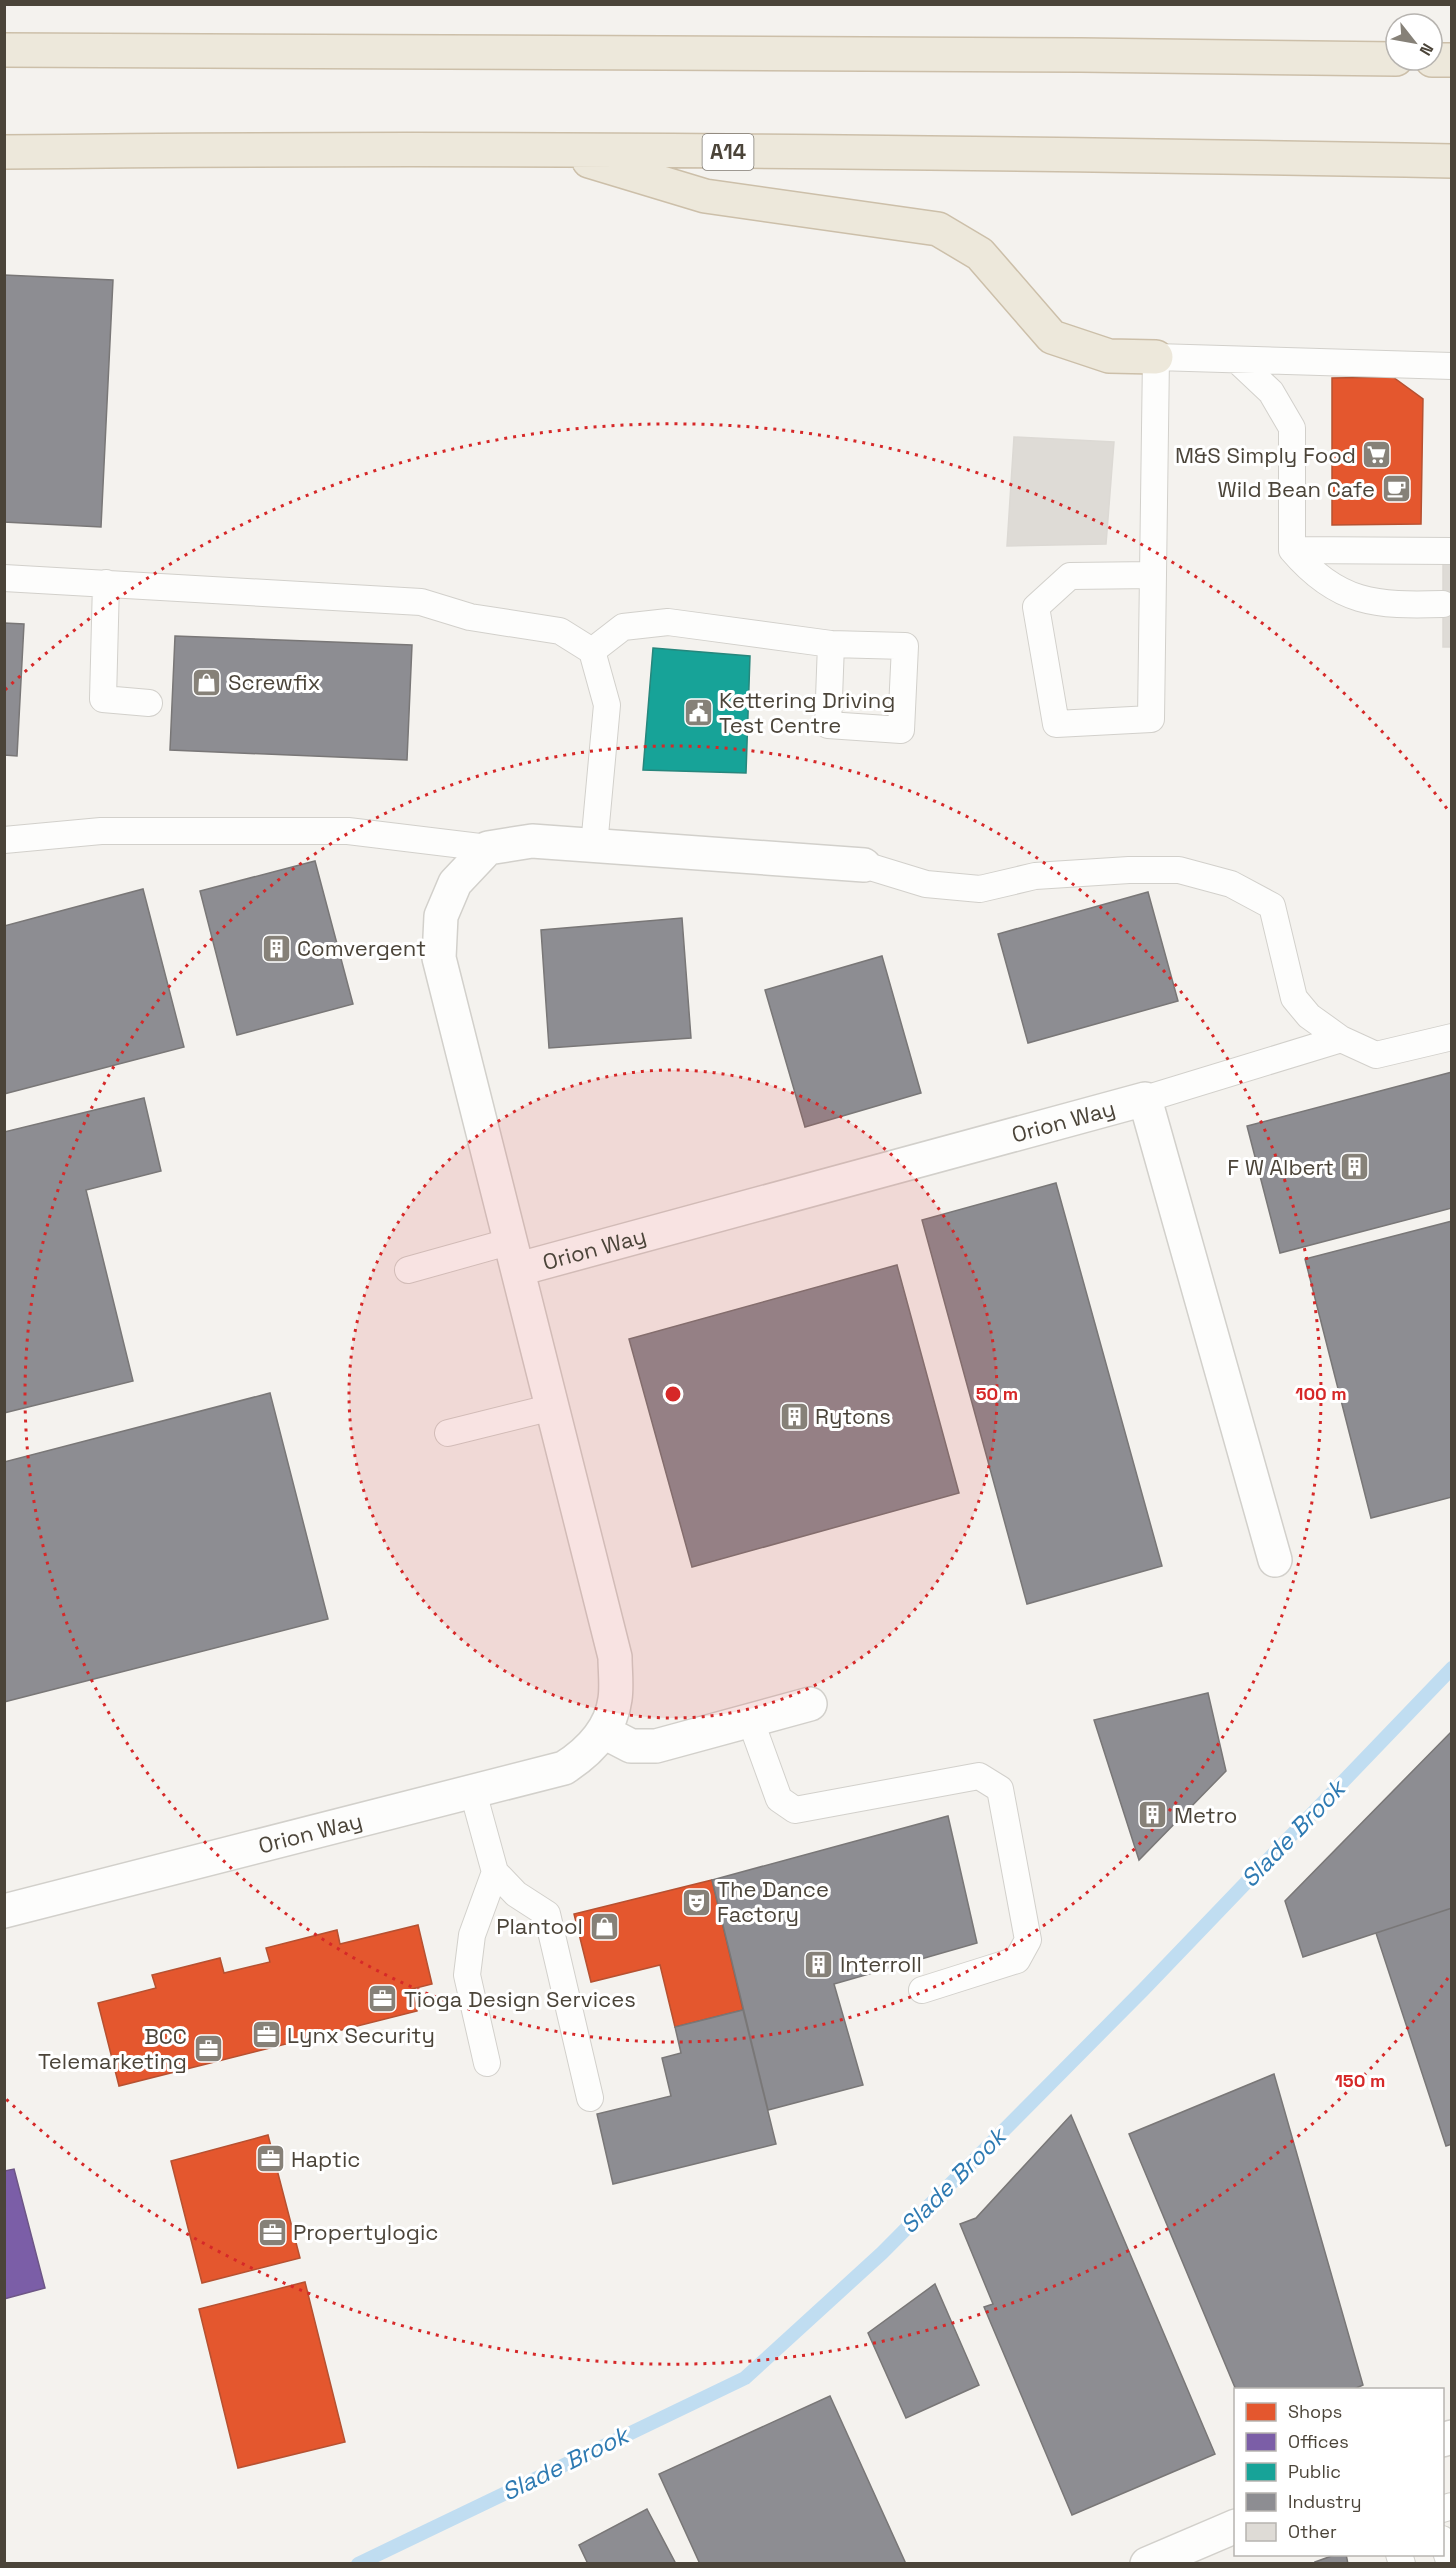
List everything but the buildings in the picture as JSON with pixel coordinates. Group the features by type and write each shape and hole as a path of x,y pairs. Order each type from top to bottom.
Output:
{"highway":[{"path":"4,50 1081,55 1384,59"},
{"path":"555,151 705,196 938,229 980,254 1052,337 1109,356 1156,357"},
{"name":"A14","path":"4,152 555,151 1081,154 1452,161"}],"street":[{"path":"488,848 532,841 864,865"},
{"name":"Orion Way","path":"4,1911 564,1768 585,1754 604,1732 615,1700 615,1657 439,958 441,916 455,883 488,848"},
{"name":"Orion Way","path":"515,1255 1145,1099 1275,1560"},
{"path":"604,1732 631,1746 656,1746 810,1704"},
{"path":"1147,2564 1234,2527"}],"lane":[{"path":"1153,574 1070,576 1036,607 1056,724 1151,719 1156,357 1452,366"},
{"path":"1237,360 1271,392 1292,428 1292,550 1310,571 1323,581 1356,598 1394,606 1443,604"},
{"path":"1292,550 1452,551"},
{"path":"4,578 421,602 470,617 560,631 592,651 607,705 594,846"},
{"path":"105,584 103,699 149,703"},
{"path":"592,651 624,627 668,622 831,644"},
{"path":"4,840 100,831 348,831 488,848"},
{"path":"864,865 926,884 980,889 1035,876 1129,870 1179,870 1231,884 1272,906 1294,999 1309,1016 1341,1040 1376,1055 1452,1037"},
{"path":"1145,1099 1341,1040"},
{"path":"408,1270 515,1255"},
{"path":"448,1433 553,1407"},
{"path":"750,1719 779,1799 795,1810 979,1776 1000,1789 1028,1940 1017,1960 922,1990"},
{"path":"473,1792 495,1872 516,1894 547,1914 590,2098"},
{"path":"487,2063 466,1975 472,1935 495,1872"},
{"path":"1444,2543 1450,2564"}],"waterway":[{"name":"Slade Brook","path":"358,2564 745,2378 882,2253 1144,1989 1452,1668"}],"place":[{"name":"M&S Simply Food","path":"1377,455"},
{"name":"Wild Bean Cafe","path":"1396,489"},
{"name":"Screwfix","path":"207,682"},
{"name":"Kettering Driving Test Centre","path":"698,713"},
{"name":"Comvergent","path":"276,948"},
{"name":"F W Albert","path":"1355,1167"},
{"name":"Rytons","path":"794,1416"},
{"name":"Metro","path":"1153,1815"},
{"name":"The Dance Factory","path":"696,1902"},
{"name":"Plantool","path":"604,1926"},
{"name":"Interroll","path":"819,1964"},
{"name":"Tioga Design Services","path":"383,1999"},
{"name":"Lynx Security","path":"266,2035"},
{"name":"BCC Telemarketing","path":"208,2049"},
{"name":"Haptic","path":"270,2159"},
{"name":"Propertylogic","path":"272,2232"}]}
